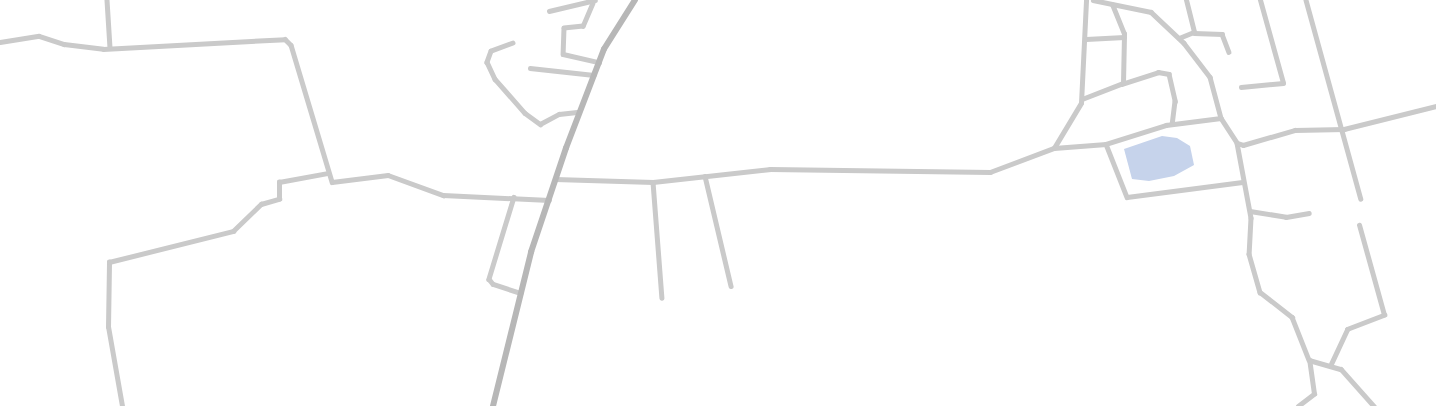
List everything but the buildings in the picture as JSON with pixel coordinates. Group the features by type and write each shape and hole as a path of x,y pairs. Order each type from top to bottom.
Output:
{"street":[{"path":"106,0 110,48"},
{"path":"493,406 521,293 555,179 599,62 635,0"},
{"path":"1054,148 1082,99 1086,39 1086,0"},
{"path":"1093,0 1151,12 1179,38 1210,77 1221,118 1237,143 1242,182 1250,211 1248,246 1257,286 1265,300 1292,317 1309,360 1314,394 1298,406"},
{"path":"1186,0 1194,33"},
{"path":"1241,87 1283,83 1260,0"},
{"path":"1306,0 1361,199"},
{"path":"594,1 583,26 564,28 563,52 569,58 599,62"},
{"path":"549,11 594,1"},
{"path":"1112,5 1124,37 1122,84"},
{"path":"1179,38 1194,33 1222,34 1229,52"},
{"path":"0,42 39,36 64,44 110,48 285,39 294,53 328,173 338,184 388,175 443,195 549,200"},
{"path":"1086,39 1124,37"},
{"path":"514,44 491,51 487,62 495,79 525,113 540,124 559,114 579,112"},
{"path":"530,68 594,75"},
{"path":"1082,99 1158,72 1169,74 1175,101 1172,124"},
{"path":"1237,143 1254,143 1299,129 1341,129 1436,106"},
{"path":"555,179 653,182 770,169 990,172 1054,148 1106,144 1172,124 1221,118"},
{"path":"1106,144 1127,197 1148,198 1242,182"},
{"path":"122,406 108,327 109,262 233,231 261,204 279,199 279,182 328,173"},
{"path":"705,176 731,286"},
{"path":"653,182 662,298"},
{"path":"514,197 489,279 493,284 521,293"},
{"path":"1250,211 1286,217 1309,213"},
{"path":"1331,364 1347,329 1384,315 1359,225"},
{"path":"1309,360 1331,364 1354,379 1374,406"}],"water":[{"path":"1162,136 1177,138 1190,146 1194,165 1174,176 1149,181 1132,179 1124,149"}]}
